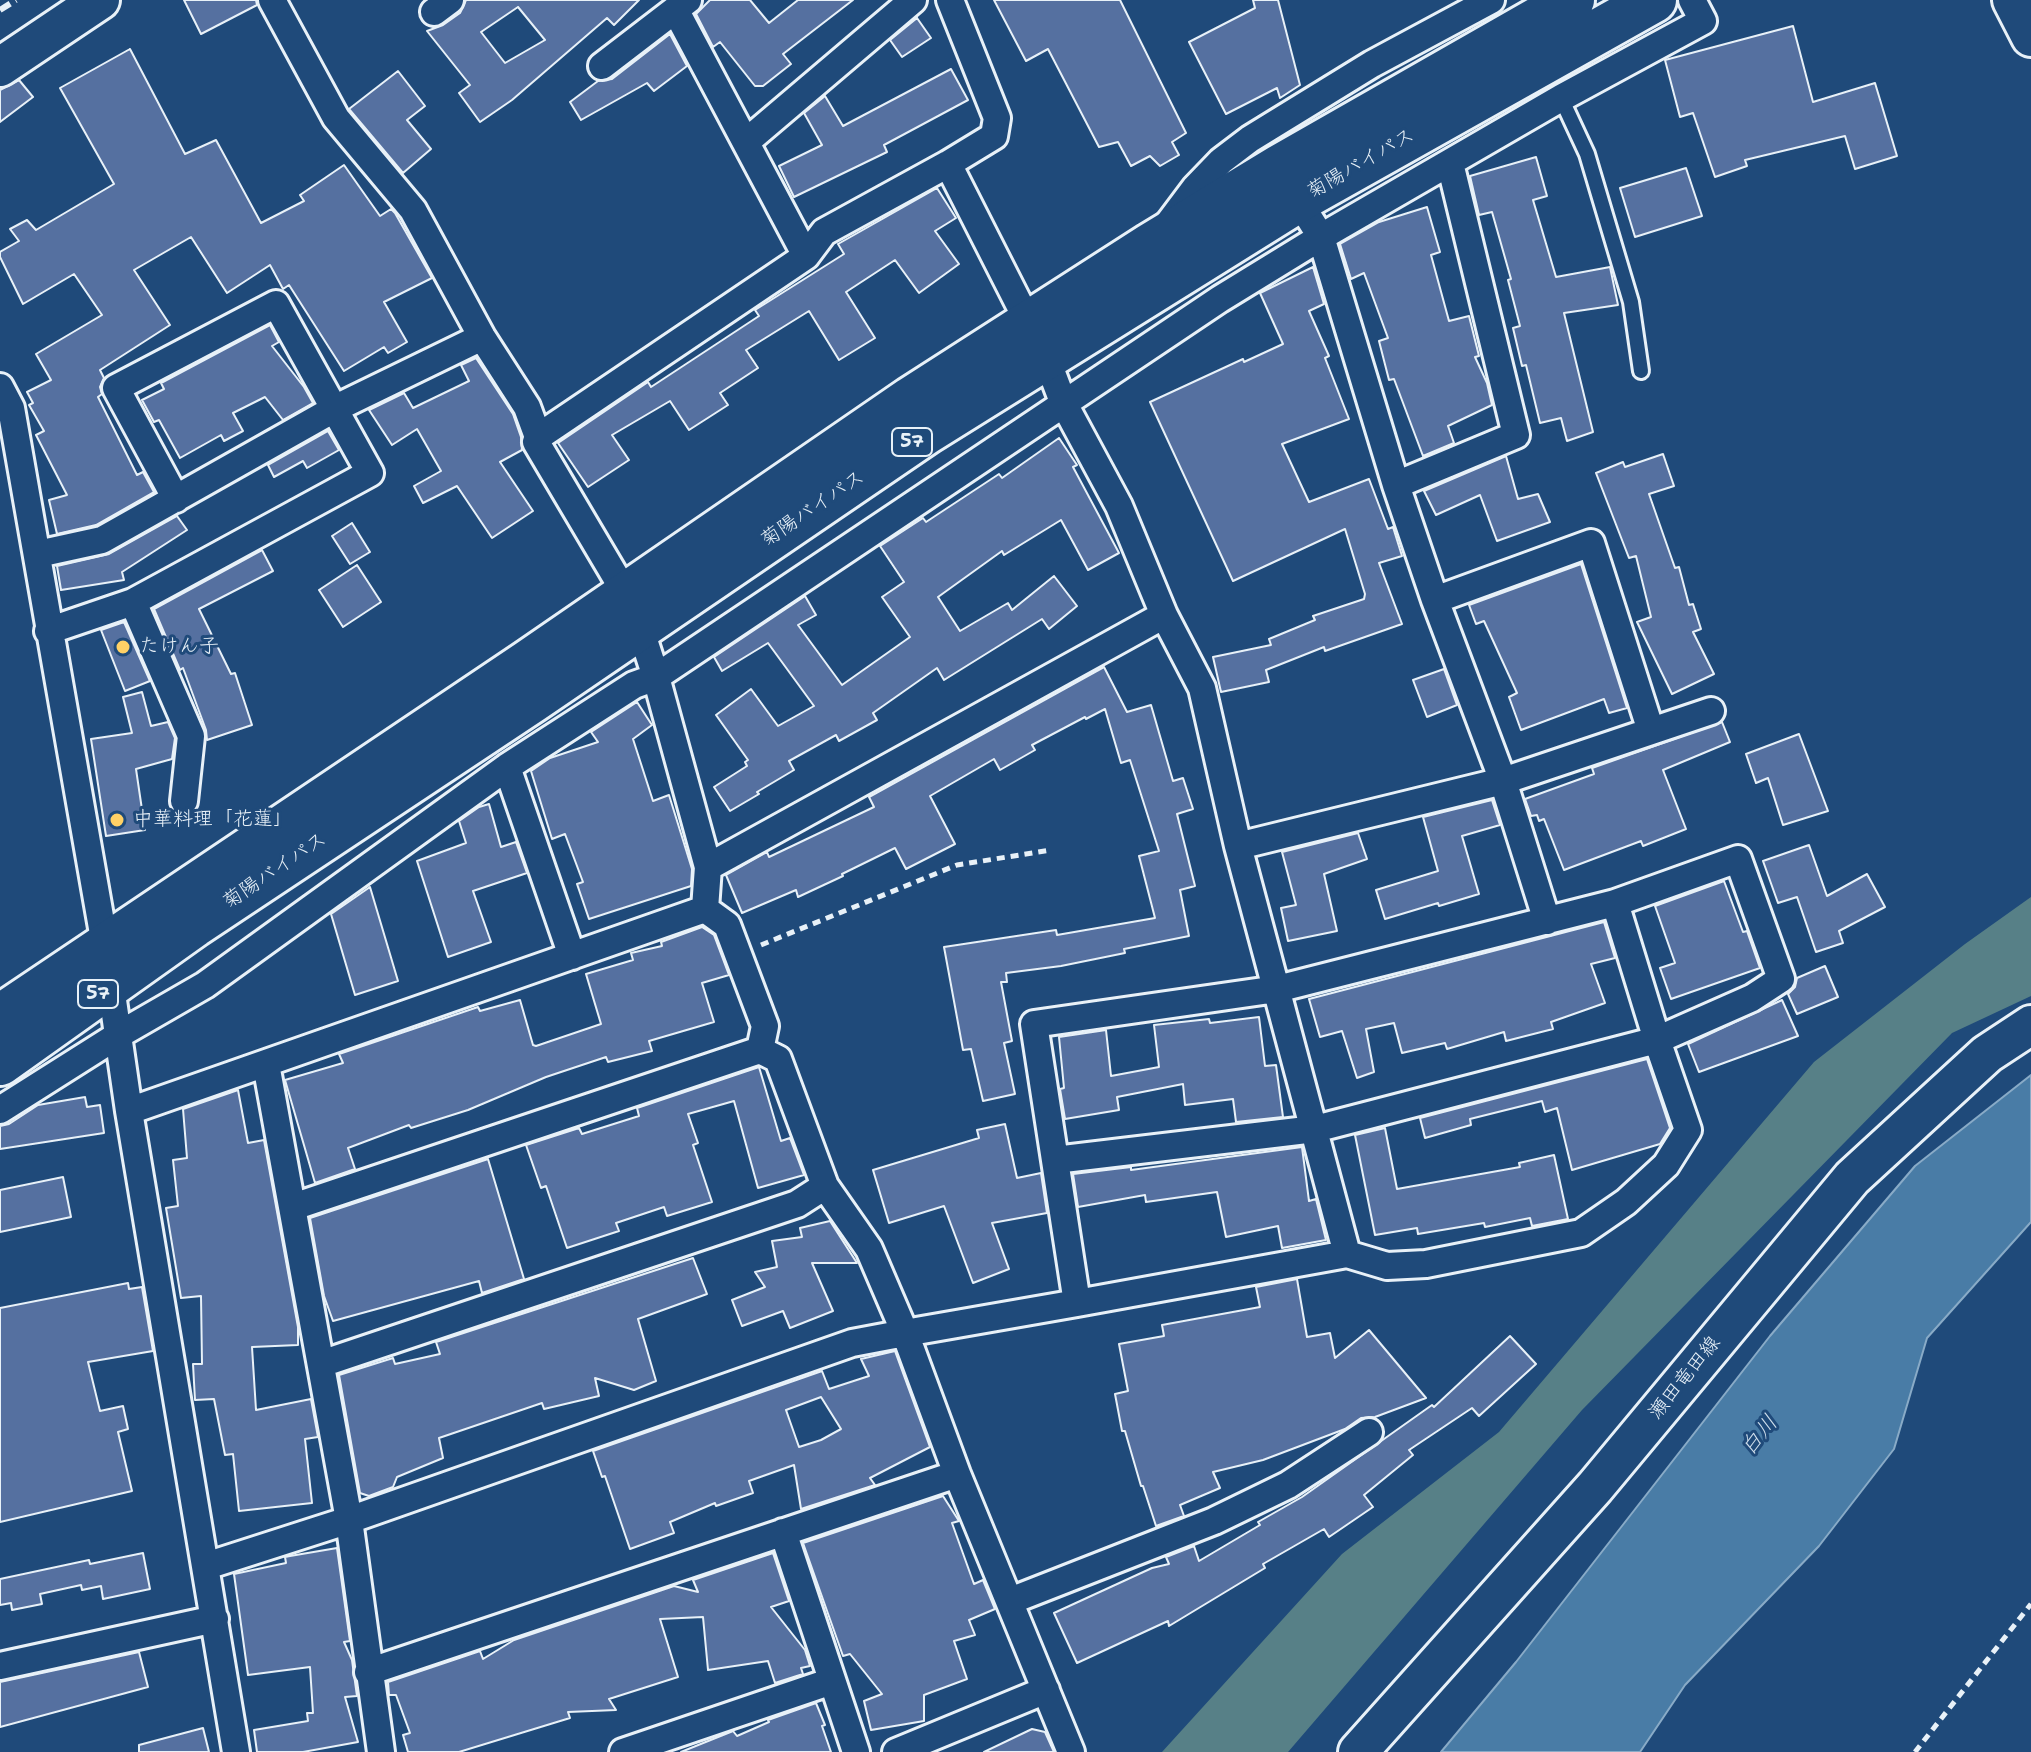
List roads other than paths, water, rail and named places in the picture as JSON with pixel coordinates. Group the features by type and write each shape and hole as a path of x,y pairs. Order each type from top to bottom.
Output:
{"highway":[{"name":"菊陽バイパス","path":"1038,341 1151,245 1382,82 1572,0"},
{"name":"菊陽バイパス","path":"0,1063 108,965 633,611 911,399 1038,341 1298,200 1654,0"},
{"name":"菊陽バイパス","path":"0,1017 108,965"}],"main road":[{"path":"0,67 100,0"},
{"path":"2012,0 2031,37"},
{"name":"瀬田竜田線","path":"1358,1752 1595,1487 1852,1178 1987,1054 2031,1025"}],"street":[{"path":"272,0 336,118 413,210 482,337 527,407 538,437 536,442 633,611 656,677 708,867 705,909"},
{"path":"746,142 913,0"},
{"path":"538,437 806,256 824,232 994,136 997,118 950,0"},
{"path":"1382,82 1491,0"},
{"path":"0,1110 120,1034 205,985 507,767 634,685 656,677 1220,299 1561,98 1703,21 1692,0"},
{"path":"602,66 683,5 746,142 806,256"},
{"path":"1396,485 1516,435 1450,163"},
{"path":"948,164 1038,341 1063,402 1119,506 1164,615 1202,688 1238,846 1347,1254"},
{"path":"1298,200 1321,237 1396,485 1435,600 1503,781 1547,921"},
{"path":"48,631 133,602 370,473 276,304 116,388 176,499"},
{"path":"38,554 102,540 336,408 482,337"},
{"path":"0,387 11,408 38,554 48,631 120,1034 129,1111 236,1752"},
{"path":"1435,600 1591,543 1651,731"},
{"path":"133,602 191,736 184,801"},
{"path":"708,867 1164,615"},
{"path":"1238,846 1503,781 1711,711"},
{"path":"507,767 572,956"},
{"path":"1055,1160 1315,1129 1657,1040 1752,998 1781,979 1738,859 1615,903 1277,989 1034,1024 1077,1303"},
{"path":"206,1566 349,1520 852,1343 1347,1254 1387,1266 1426,1264 1581,1233 1626,1202 1666,1165 1688,1130 1615,903"},
{"path":"129,1111 705,909"},
{"path":"705,909 727,925 765,1026 760,1050"},
{"path":"293,1207 760,1050 778,1059 825,1186 869,1249 905,1333 957,1474 1071,1752"},
{"path":"266,1064 349,1520 381,1752"},
{"path":"321,1364 797,1204 825,1186"},
{"path":"1010,1601 1214,1521 1288,1485 1369,1432"},
{"path":"368,1672 957,1474"},
{"path":"783,1532 856,1752"},
{"path":"0,1666 215,1619"},
{"path":"623,1752 832,1681"},
{"path":"896,1752 1046,1690"}],"lane":[{"path":"1561,98 1587,154 1631,302 1641,371"}],"water":[{"name":"白川","path":"2031,1075 2031,1222 1927,1338 1894,1449 1819,1546 1685,1685 1640,1752 1441,1752 1516,1662 1770,1336 1915,1166"}],"railway":[{"path":"0,10 16,0"}],"place":[{"name":"たけん子","path":"123,647"},
{"name":"中華料理「花蓮」","path":"117,820"}]}
